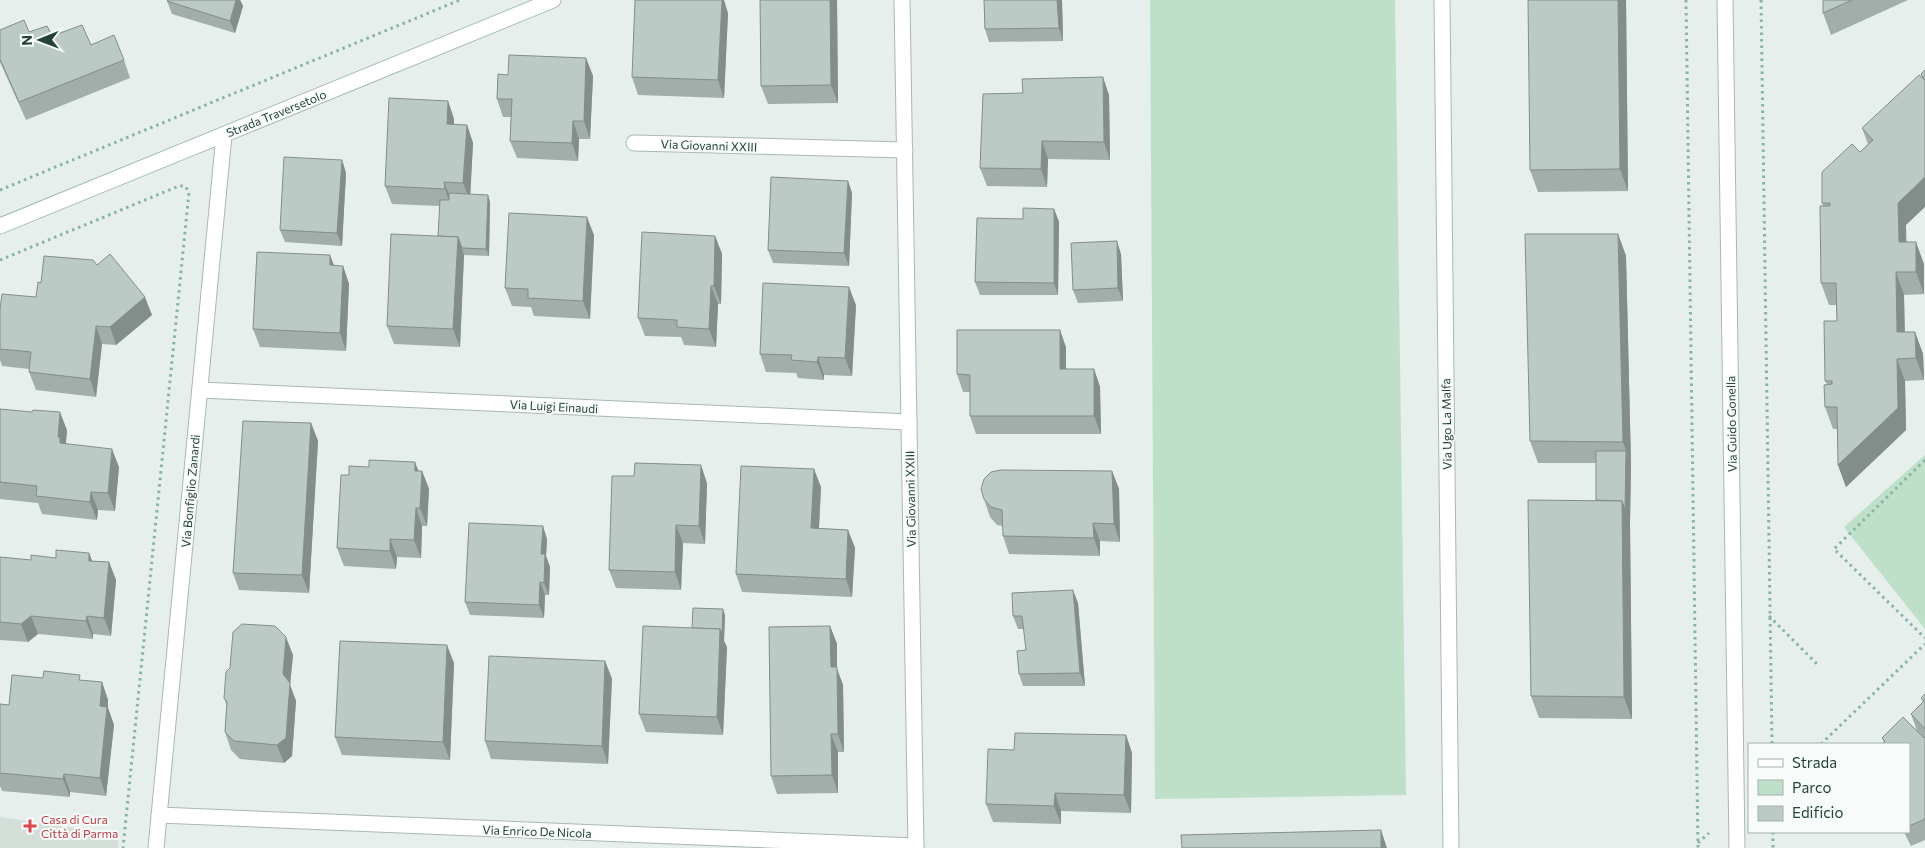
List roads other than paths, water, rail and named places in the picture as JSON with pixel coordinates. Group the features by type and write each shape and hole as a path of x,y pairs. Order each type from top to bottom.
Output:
{"street":[{"name":"Strada Traversetolo","path":"0,226 553,0"},
{"name":"Via Giovanni XXIII","path":"902,0 916,847"},
{"name":"Via Ugo La Malfa","path":"1442,0 1451,848"},
{"name":"Via Guido Gonella","path":"1725,0 1737,848"},
{"name":"Via Bonfiglio Zanardi","path":"156,848 224,135"},
{"name":"Via Giovanni XXIII","path":"634,143 905,150"},
{"name":"Via Luigi Einaudi","path":"200,390 909,422"},
{"name":"Via Enrico De Nicola","path":"159,815 916,847"}],"place":[{"name":"Casa di Cura Città di Parma","path":"30,826"}]}
